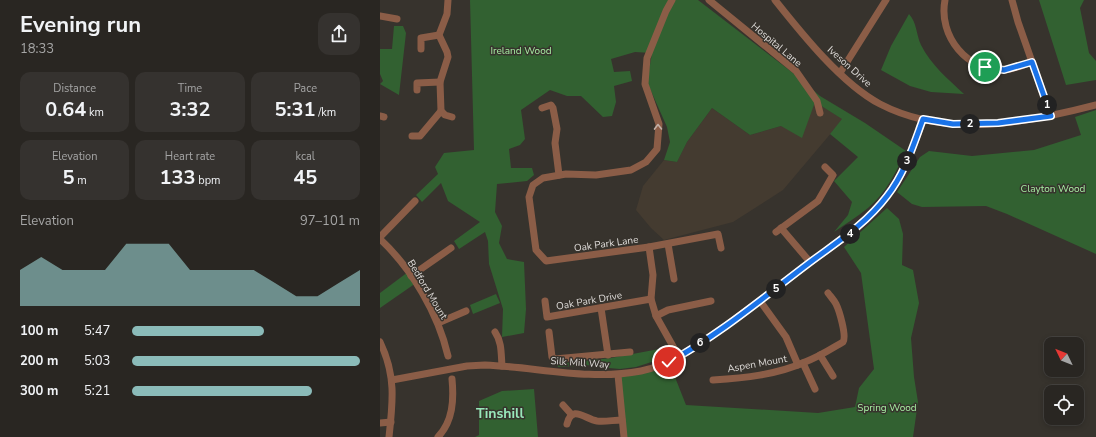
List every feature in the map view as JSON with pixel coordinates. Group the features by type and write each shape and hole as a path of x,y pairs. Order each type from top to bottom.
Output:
{"street":[{"path":"412,136 420,136 441,111 440,82 448,57 439,35 447,14 448,0"},
{"path":"542,108 551,105 553,108 557,129 555,143 559,175 574,173 596,175 631,170 646,162 657,149 659,124 644,84 647,58 672,0"},
{"name":"Hospital Lane","path":"709,0 796,71 817,101 820,113"},
{"name":"Iveson Drive","path":"775,0 794,24 840,73 857,88 880,104 902,113 923,119 953,124 998,123 1051,116 1096,105"},
{"path":"840,73 884,2 875,0"},
{"path":"945,0 945,26 949,37 963,55 985,67 996,69 1012,68 1032,62"},
{"path":"1012,0 1051,116"},
{"path":"380,16 397,19"},
{"path":"421,49 421,38 439,35"},
{"path":"417,90 417,83 440,82"},
{"path":"441,111 445,115 452,117"},
{"name":"Silk Mill Way","path":"392,380 468,366 502,366 596,375 618,375 655,367 679,357 760,301 810,262 855,230 874,212 888,195 906,165 923,119"},
{"path":"810,262 778,230 821,198 833,175 825,167"},
{"name":"Oak Park Lane","path":"559,175 543,178 537,181 533,185 529,197 536,250 546,261 649,248 653,275 651,299 656,316 679,357"},
{"path":"380,238 415,201"},
{"path":"649,248 718,234 721,248"},
{"name":"Bedford Mount","path":"380,238 393,251 411,276 438,323 444,338 448,356"},
{"path":"668,244 674,279"},
{"path":"411,276 452,248"},
{"name":"Aspen Mount","path":"712,380 748,377 779,371 820,356 843,342 845,339 836,304 828,293"},
{"name":"Oak Park Drive","path":"545,301 547,317 651,299"},
{"path":"656,316 668,310 711,301"},
{"path":"760,301 786,337 814,389"},
{"path":"601,308 608,355"},
{"path":"438,323 466,311"},
{"path":"495,332 501,348 502,366"},
{"path":"549,332 552,356 555,359 630,352"},
{"path":"380,342 386,355 392,380 393,404 389,437"},
{"path":"820,356 833,376"},
{"path":"618,375 624,437"},
{"path":"438,437 445,429 449,421 453,393 452,380"},
{"path":"563,405 572,415"},
{"path":"572,415 579,414 598,421 622,420"},
{"path":"567,424 572,415"},
{"path":"380,424 391,422"}],"shaded area":[{"path":"815,102 843,119 783,190 733,222 664,240 651,228 636,210 643,186 664,160 677,162 687,142 712,108 750,135 781,126"}],"green space":[{"name":"Ireland Wood","path":"470,0 698,0 793,73 820,96 865,123 906,151 880,196 864,211 834,232 848,215 852,202 834,181 858,157 830,134 842,119 815,102 802,138 781,126 750,135 712,108 687,142 677,162 664,160 670,142 667,127 647,82 652,53 635,52 611,59 614,72 630,71 632,81 614,86 616,102 612,116 603,117 581,96 567,96 550,90 521,110 525,139 520,145 509,149 511,168 532,168 534,175 527,181 497,184 495,212 502,226 499,243 507,259 524,262 526,309 524,333 502,337 503,309 489,264 488,241 485,232 459,249 454,241 480,222 448,201 441,183 422,202 416,195 438,174 435,167 444,153 474,150"},
{"path":"1039,0 1084,0 1080,8 1089,53 1096,61 1096,80 1066,85"},
{"path":"909,14 914,21 919,41 925,52 940,71 964,94 931,92 910,86 881,70 891,46"},
{"path":"394,26 403,26 406,33 399,95 380,84 383,81 380,74 380,49 392,49"},
{"name":"Clayton Wood","path":"1096,110 1096,254 986,206 922,207 912,204 897,192 920,157 929,151 972,156 1034,150 1081,135 1075,117"},
{"name":"Spring Wood","path":"887,208 899,219 903,234 902,265 913,270 919,303 911,338 914,377 918,402 913,437 624,437 618,375 669,362 686,405 818,413 855,407 859,388 874,369 861,273 844,247"},
{"path":"408,272 416,283 380,308 380,293"},
{"path":"496,294 500,303 473,314 470,305"},
{"path":"670,347 671,350 667,357 636,367 620,369 594,365 558,367 557,364 611,358"},
{"path":"534,389 538,437 475,437 479,435 479,401 502,391"}],"district":[{"name":"Tinshill","path":"500,413"}],"route":[{"path":"669,362 694,348 760,301 862,224 888,195 901,175 923,119 953,124 998,123 1051,116 1032,62 1004,70 985,67"}]}
